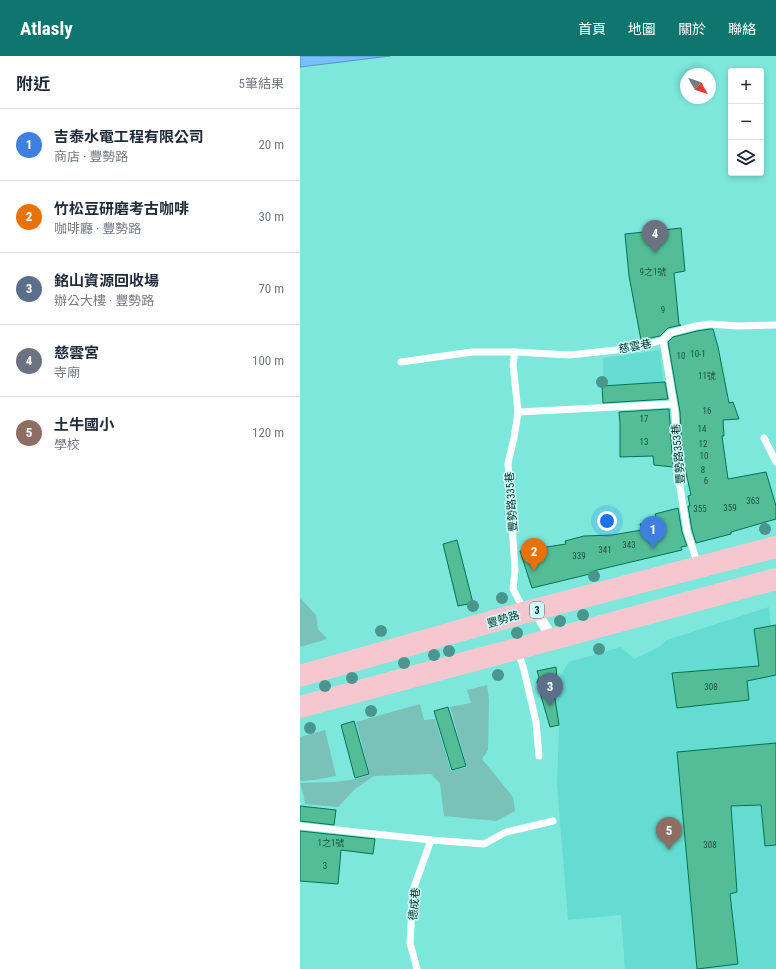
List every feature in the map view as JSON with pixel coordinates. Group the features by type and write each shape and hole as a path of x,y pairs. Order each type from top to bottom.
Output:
{"main road":[{"name":"豐勢路","path":"300,676 530,611 776,547"},
{"path":"300,706 776,578"}],"street":[{"path":"530,611 552,638"}],"lane":[{"name":"慈雲巷","path":"401,362 472,352 515,352 570,355 634,348 663,340 670,333 696,326 710,324 738,326 776,325"},
{"name":"豐勢路353巷","path":"663,340 673,404 678,474 688,531 698,567"},
{"path":"515,352 513,364 518,412 673,404"},
{"name":"豐勢路335巷","path":"518,412 508,463 514,563 512,589 530,611"},
{"path":"764,438 776,462"},
{"path":"517,648 524,670 536,722 539,756"},
{"path":"300,826 484,844 506,832 553,821"},
{"name":"德成巷","path":"417,969 410,943 413,890 431,840"}],"shaded area":[{"path":"300,56 390,56 300,67"},
{"path":"660,350 665,399 603,403 603,358"},
{"path":"300,598 316,615 318,629 327,639 300,647"},
{"path":"769,607 776,681 776,969 625,969 621,915 568,920 557,784 559,728 553,693 560,690 557,681 569,662 621,647 634,659 659,647 667,640"},
{"path":"487,685 489,699 488,750 482,759 513,797 515,811 496,821 444,816 440,783 431,774 374,776 355,789 338,807 305,804 300,783 344,781 370,775 356,722 420,704 424,720 435,719 451,771 467,767 450,707 471,703 467,690"},
{"path":"325,730 336,776 300,781 300,737"}],"building":[{"path":"681,228 685,271 674,273 679,325 681,325 668,328 660,336 641,340 629,276 625,234"},
{"path":"713,329 718,347 729,403 733,402 739,419 723,420 724,436 722,436 728,479 766,472 776,506 776,519 731,532 731,534 696,543 688,506 690,506 688,496 691,495 685,468 683,468 680,412 668,342 673,337"},
{"path":"665,382 668,399 603,403 602,386"},
{"path":"669,409 673,467 654,465 653,456 620,457 619,412"},
{"path":"678,508 682,532 687,546 681,547 682,550 593,571 594,573 532,588 520,551 566,544 565,541 584,536 612,535 642,530 640,524 657,521 655,514"},
{"path":"457,540 473,603 458,606 443,544"},
{"path":"776,625 776,675 747,681 749,700 677,708 672,673 759,666 754,629"},
{"path":"556,667 557,681 560,690 554,692 559,725 550,727 537,682 539,677 537,671"},
{"path":"448,707 466,766 452,770 434,711"},
{"path":"354,721 369,774 355,778 341,725"},
{"path":"776,743 776,845 765,846 761,805 731,806 737,892 730,894 738,964 697,969 677,752"},
{"path":"300,806 336,810 334,825 300,821"},
{"path":"300,831 375,839 373,854 341,850 338,884 300,881"}],"place":[{"name":"慈雲宮","path":"655,253"},
{"name":"吉泰水電工程有限公司","path":"653,549"},
{"name":"竹松豆研磨考古咖啡","path":"534,571"},
{"name":"銘山資源回收場","path":"550,706"},
{"name":"土牛國小","path":"669,850"}]}
